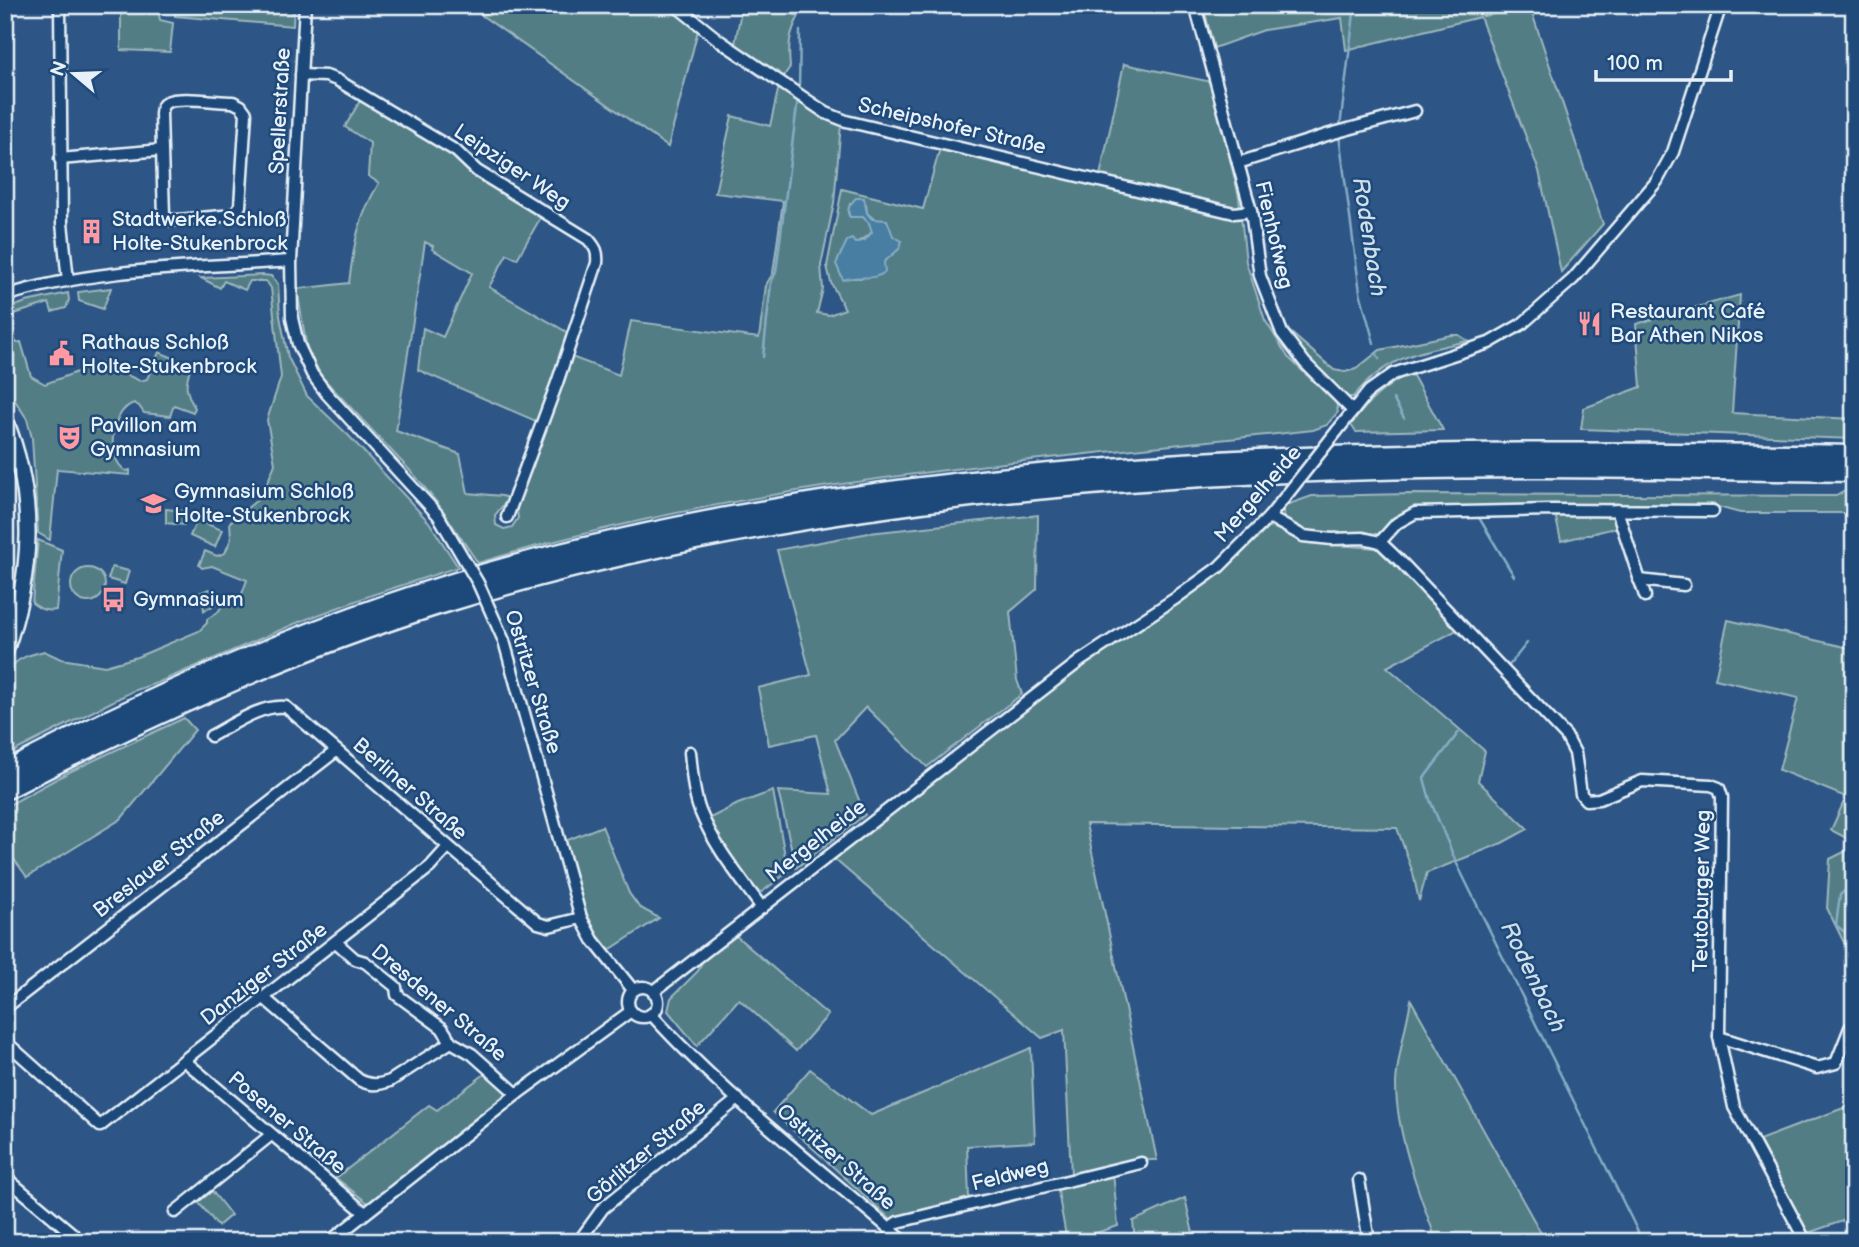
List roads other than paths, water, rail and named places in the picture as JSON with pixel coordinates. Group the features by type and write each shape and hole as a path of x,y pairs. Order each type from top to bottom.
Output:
{"highway":[{"path":"5,772 117,715 224,666 352,617 524,563 639,534 780,506 921,485 1070,470 1244,458 1527,451 1854,455"},
{"path":"5,790 125,729 331,642 433,607 528,579 645,550 782,523 929,502 1074,486 1218,476 1537,468 1854,472"}],"street":[{"path":"60,5 60,159 62,223 68,281"},
{"name":"Spellerstraße","path":"291,261 305,5"},
{"name":"Scheipshofer Straße","path":"675,5 720,41 826,113 846,121 1234,213 1251,211"},
{"name":"Fienhofweg","path":"1195,5 1251,211 1260,276 1282,333 1305,363 1353,411"},
{"name":"Mergelheide","path":"653,992 1080,661 1219,567 1269,517 1369,391 1393,374 1489,343 1521,324 1573,279 1657,181 1672,152 1721,5"},
{"name":"Leipziger Weg","path":"301,75 326,76 337,80 456,151 477,171 588,239 595,247 597,263 557,383 507,517"},
{"path":"167,102 233,102 241,106 246,113 240,205 237,211 233,215 178,220 170,220 164,216 162,150 161,113 167,102"},
{"name":"Fienhofweg","path":"1238,163 1415,111"},
{"path":"60,159 162,150"},
{"path":"5,296 68,281 176,268 291,261"},
{"name":"Ostritzer Straße","path":"291,261 292,318 298,344 312,374 327,394 438,515 478,583 504,641 581,918 593,940 633,990"},
{"path":"5,419 24,479 28,521 24,583 11,616 5,652"},
{"path":"1617,510 1645,596"},
{"path":"1269,517 1303,536 1363,538 1380,542 1397,523 1415,513 1713,511"},
{"name":"Teutoburger Weg","path":"1380,542 1566,737 1575,753 1580,794 1586,800 1599,799 1642,781 1711,785 1719,788 1722,797 1719,1037 1734,1107 1806,1242"},
{"path":"1639,580 1684,586"},
{"name":"Berliner Straße","path":"211,736 246,718 278,706 286,707 538,923 549,926 581,918"},
{"name":"Breslauer Straße","path":"5,1008 336,751"},
{"path":"690,752 700,810 722,855 762,908"},
{"name":"Danziger Straße","path":"5,1041 100,1126 430,867 448,847"},
{"name":"Dresdener Straße","path":"336,942 355,959 365,962 396,987 397,995 442,1028 451,1042 472,1054 517,1094"},
{"path":"646,988 653,992 657,1004 651,1014 642,1017 631,1011 628,998 633,990 646,988"},
{"path":"264,998 359,1080 369,1085 390,1081 451,1042"},
{"path":"329,1242 517,1094 631,1011"},
{"name":"Ostritzer Straße","path":"651,1014 680,1046 738,1099 905,1242"},
{"path":"1719,1037 1818,1068 1836,1063 1850,1028"},
{"name":"Posener Straße","path":"185,1061 365,1213"},
{"name":"Görlitzer Straße","path":"582,1237 603,1208 738,1099"},
{"path":"175,1212 271,1135"},
{"name":"Feldweg","path":"889,1228 898,1222 1141,1163"},
{"path":"5,1177 73,1234 77,1242"},
{"path":"1359,1180 1369,1242"}],"water":[{"path":"856,198 864,198 867,213 872,219 887,220 893,236 902,241 899,249 884,262 885,272 875,277 843,280 836,264 847,241 852,239 855,243 865,240 872,232 863,217 850,217 849,207"}],"waterway":[{"name":"Rodenbach","path":"1340,127 1355,5"},
{"path":"799,90 800,31"},
{"path":"763,357 798,98"},
{"name":"Rodenbach","path":"1339,135 1360,292 1374,343"},
{"name":"Rodenbach","path":"1377,354 1379,359"},
{"name":"Rodenbach","path":"1393,399 1404,418"},
{"name":"Rodenbach","path":"1478,516 1514,576"},
{"name":"Rodenbach","path":"1507,668 1527,643"},
{"name":"Rodenbach","path":"1459,732 1424,778 1430,800 1456,862 1643,1242"},
{"path":"1854,883 1840,895 1836,925 1854,940"}],"place":[{"name":"Stadtwerke Schloß Holte-Stukenbrock","path":"92,231"},
{"name":"Restaurant Café Bar Athen Nikos","path":"1590,323"},
{"name":"Rathaus Schloß Holte-Stukenbrock","path":"61,354"},
{"name":"Pavillon am Gymnasium","path":"70,437"},
{"name":"Gymnasium Schloß Holte-Stukenbrock","path":"154,503"},
{"name":"Gymnasium","path":"113,599"}]}
